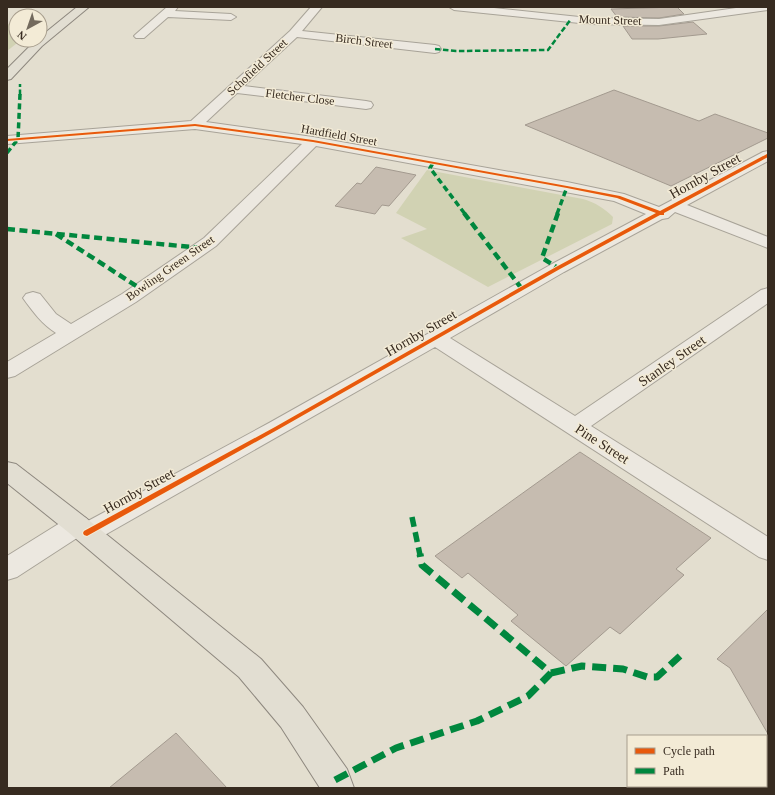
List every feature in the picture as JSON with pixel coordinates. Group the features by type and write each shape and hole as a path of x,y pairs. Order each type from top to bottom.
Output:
{"main road":[{"path":"7,76 38,44 84,7"},
{"path":"7,470 82,529 250,668 292,717 335,780 337,788"}],"street":[{"name":"Schofield Street","path":"195,125 294,33 317,7"},
{"name":"Mount Street","path":"454,7 589,21 659,22 766,7"},
{"path":"140,36 169,11 231,17"},
{"name":"Birch Street","path":"294,33 435,49"},
{"name":"Fletcher Close","path":"233,89 366,105"},
{"name":"Hardfield Street","path":"7,140 195,125 313,141 618,197 668,210 768,243"},
{"name":"Bowling Green Street","path":"7,371 129,298 210,242 313,141"},
{"name":"Hornby Street","path":"7,569 277,428 558,268 768,155"},
{"name":"Stanley Street","path":"575,427 768,294"},
{"path":"33,298 46,317 71,333"},
{"name":"Pine Street","path":"436,338 768,550"}],"green space":[{"path":"8,24 8,48 11,48 7,51"},
{"path":"427,170 583,199 596,204 610,214 613,217 612,224 488,287 401,238 427,229 396,213"}],"building":[{"path":"677,7 684,14 659,18 617,17 611,9"},
{"path":"693,22 707,34 658,39 632,39 623,26 659,26"},
{"path":"614,90 699,121 715,114 768,133 768,138 671,186 525,125"},
{"path":"376,167 416,175 389,206 382,205 375,214 335,206 357,183 361,184"},
{"path":"580,452 711,538 676,569 684,575 620,634 610,627 566,666 511,621 518,615 468,573 462,578 435,556"},
{"path":"768,609 768,734 730,668 717,659"},
{"path":"176,733 227,788 109,788"}],"marked path":[{"path":"435,49 456,51 548,50 571,19"},
{"path":"7,153 18,139 20,84"},
{"path":"433,163 430,168 522,289"},
{"path":"558,268 542,258 567,187"},
{"path":"7,229 201,248"},
{"path":"56,234 141,289"},
{"path":"335,780 396,748 477,721 528,696 551,673 422,565 412,517"},
{"path":"551,673 582,666 623,669 647,677 657,677 680,656"}],"cycle path":[{"path":"7,140 195,125 313,141 567,187 618,197 662,214"},
{"path":"87,533 277,428 558,268 768,155"}]}
